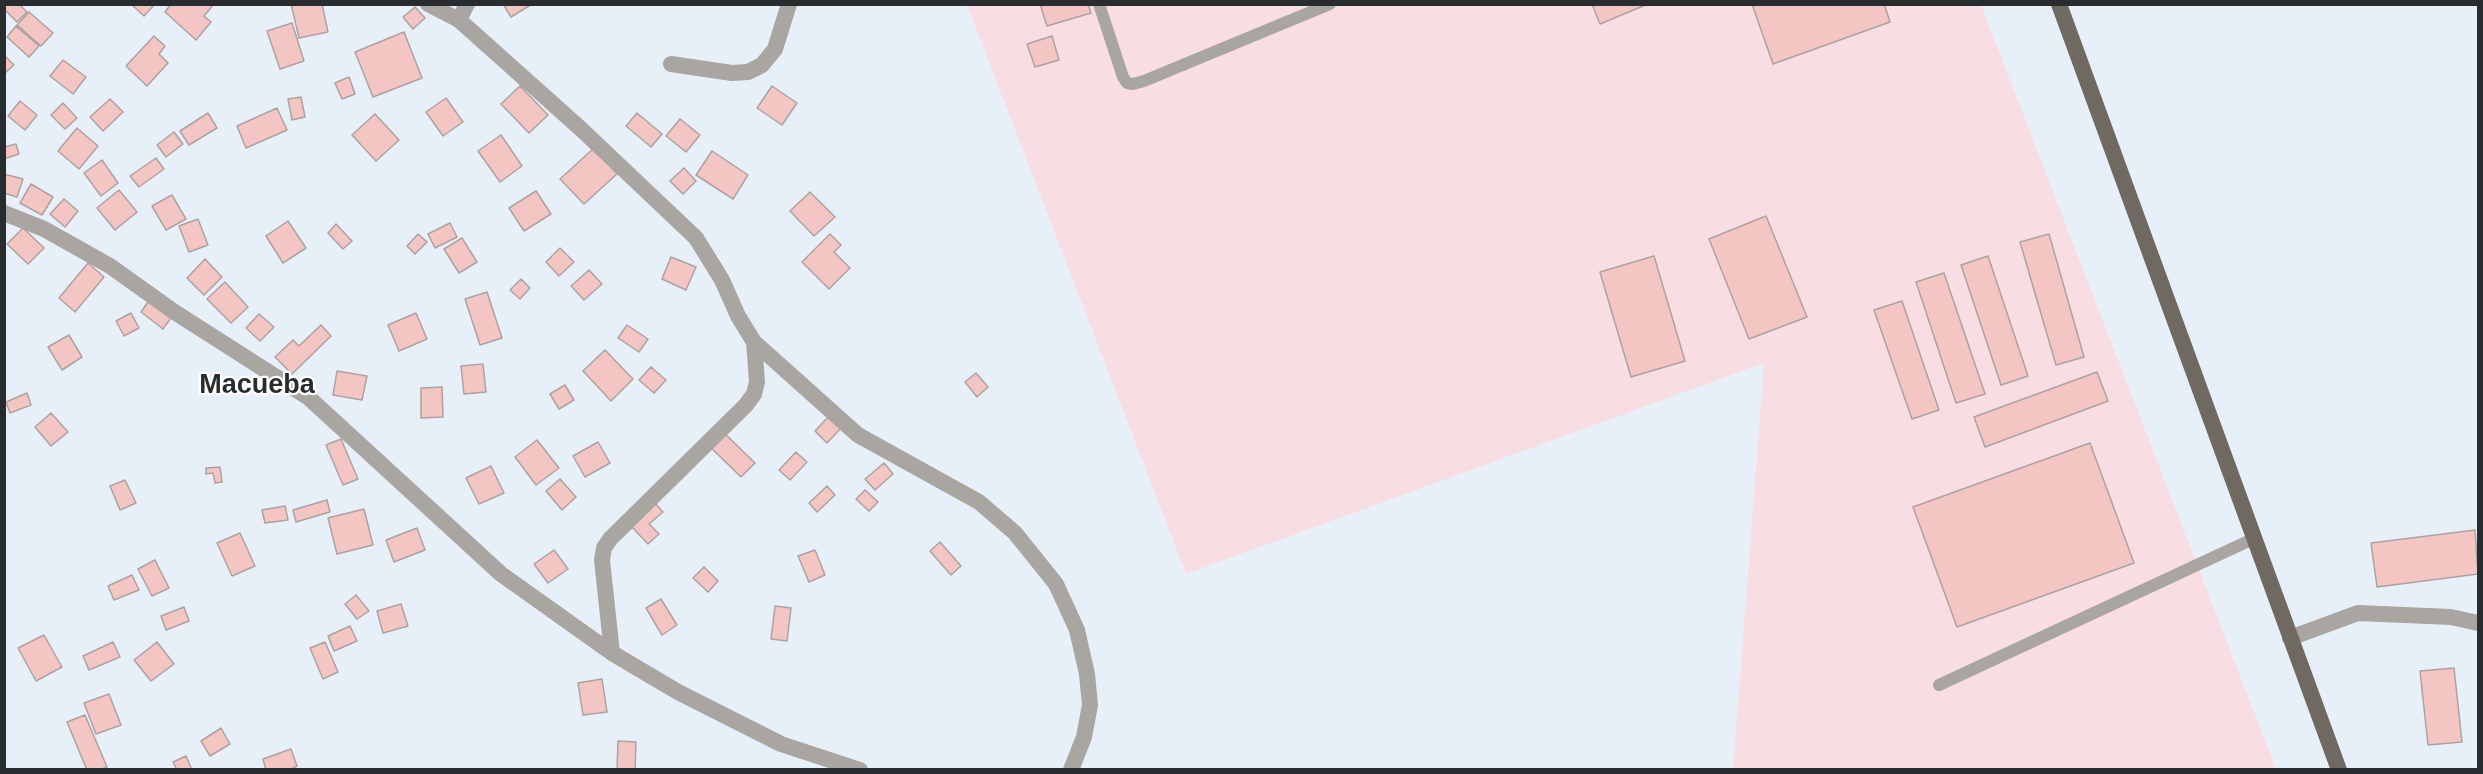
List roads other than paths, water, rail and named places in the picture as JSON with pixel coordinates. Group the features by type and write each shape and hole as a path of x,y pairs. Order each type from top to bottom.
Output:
{"main road":[{"path":"2059,4 2339,770"}],"street":[{"path":"428,4 459,20 581,129 696,238 722,280 738,316 754,342 858,435 979,502 1015,533 1056,584 1077,630 1087,674 1090,705 1084,736 1071,770"},
{"path":"459,20 467,4"},
{"path":"671,64 732,73 748,72 762,65 776,49 789,4"},
{"path":"4,213 44,229 110,266 173,311 309,398 501,574 612,653 678,692 781,744 860,770"},
{"path":"612,653 602,560 604,548 610,539 746,405 754,394 757,382 754,342"},
{"path":"2290,638 2358,613 2451,617 2478,623"}],"lane":[{"path":"1099,4 1124,77 1127,83 1133,84 1330,4"},
{"path":"1939,685 2255,538"}],"district":[{"name":"Macueba","path":"257,386"}]}
